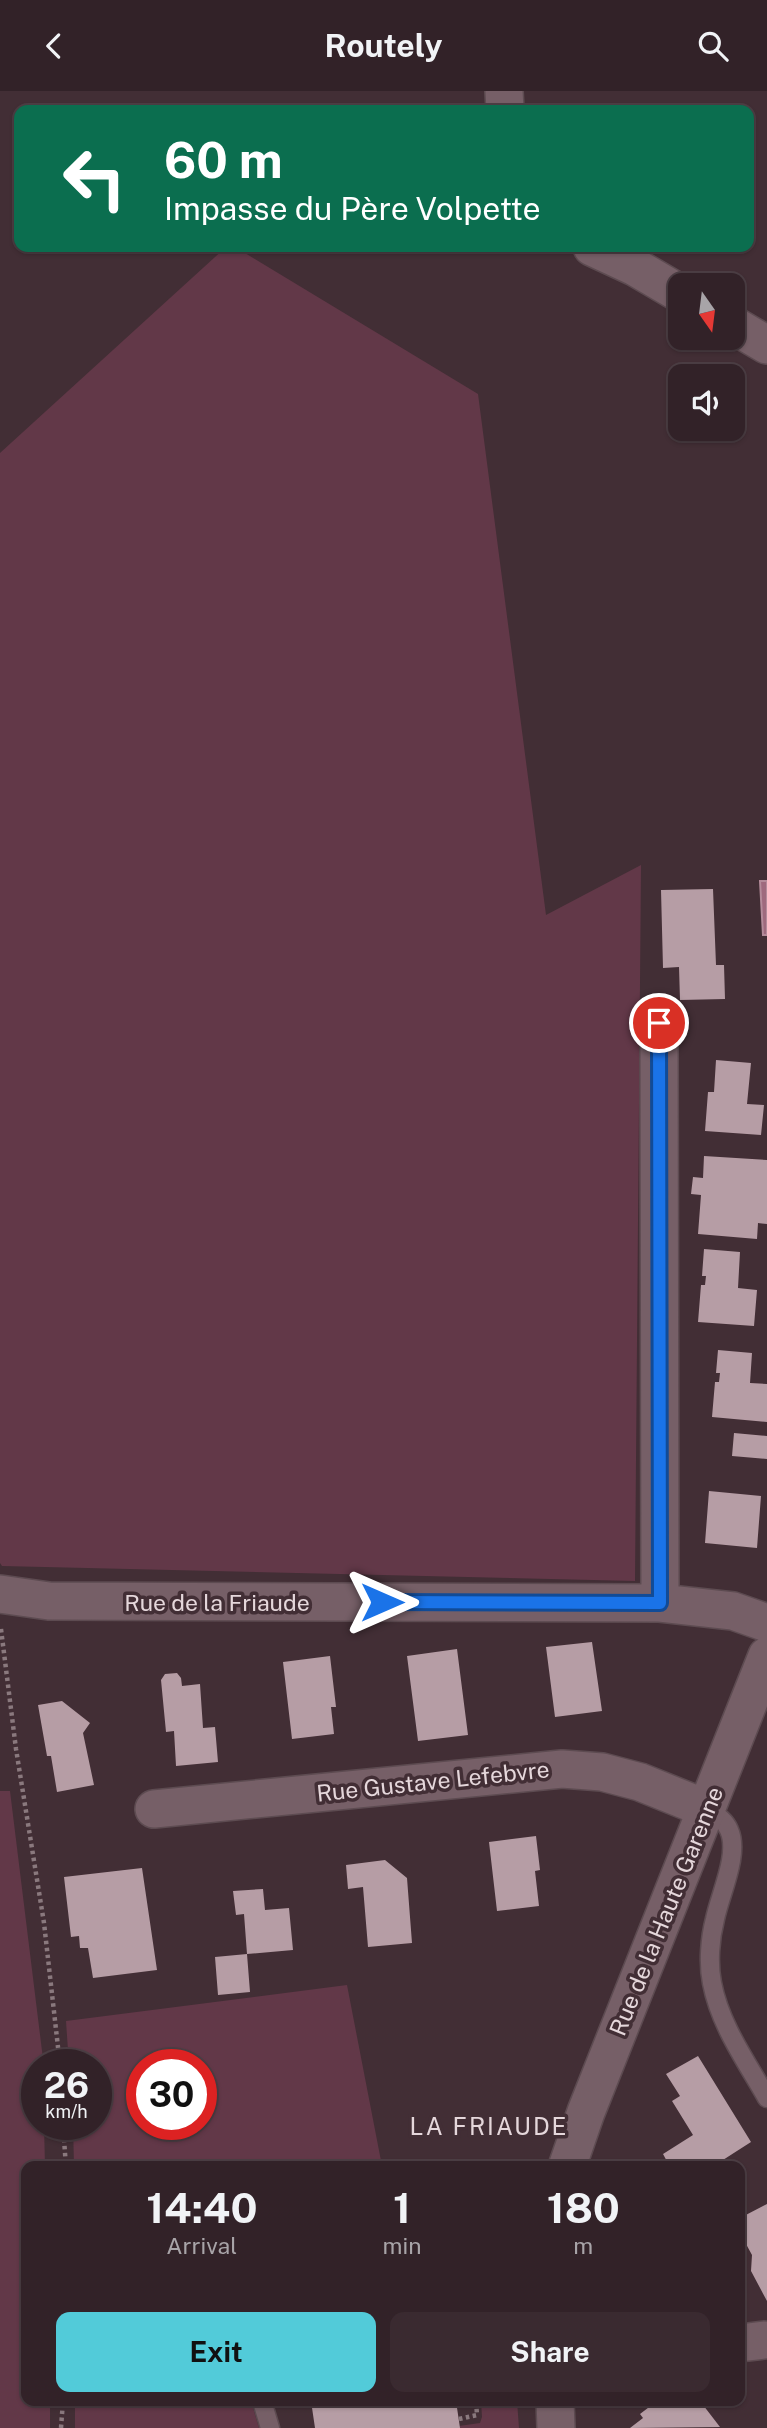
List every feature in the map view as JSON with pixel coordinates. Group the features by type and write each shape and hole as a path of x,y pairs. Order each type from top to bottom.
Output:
{"street":[{"path":"603,252 668,286"},
{"path":"746,333 767,345"},
{"path":"659,1023 660,1603"},
{"name":"Rue de la Friaude","path":"0,1594 49,1601 660,1603 733,1611 767,1623"},
{"name":"Rue de la Haute Garenne","path":"569,2161 586,2112 767,1656"},
{"name":"Rue Gustave Lefebvre","path":"154,1809 562,1769 602,1772 640,1782 706,1809"},
{"path":"555,2406 556,2428"}],"lane":[{"path":"706,1809 721,1818 730,1831 732,1845 710,1949 712,1981 725,2025 767,2098"},
{"path":"263,2406 270,2428"}],"path":[{"path":"0,1621 9,1701 44,1923 58,2049"},
{"path":"65,2140 66,2161"},
{"path":"61,2428 62,2406"},
{"path":"458,2419 477,2415 476,2406"}],"shaded area":[{"path":"221,252 243,252 478,394 546,915 641,865 635,1581 2,1566 0,1563 0,453"},
{"path":"760,881 767,881 767,935 763,935"},
{"path":"0,1791 10,1791 42,2049 21,2049 21,2140 44,2140 45,2161 21,2161 21,2406 50,2406 50,2428 0,2428"},
{"path":"347,1985 381,2161 74,2161 73,2140 112,2140 112,2049 68,2049 66,2021"},
{"path":"75,2406 252,2406 259,2428 75,2428"},
{"path":"481,2406 517,2406 519,2428 459,2426 480,2423"}],"building":[{"path":"713,889 716,965 724,965 725,999 680,1000 679,967 663,968 661,890"},
{"path":"716,1060 751,1063 747,1104 764,1105 761,1135 705,1131 708,1092 714,1092"},
{"path":"704,1156 767,1160 767,1224 758,1223 757,1239 698,1234 701,1195 691,1194 693,1177 703,1178"},
{"path":"704,1249 740,1252 738,1288 757,1290 754,1326 698,1322 701,1285 705,1285 706,1276 702,1276"},
{"path":"718,1350 752,1353 750,1383 767,1384 767,1422 712,1417 715,1382 719,1382 720,1373 716,1373"},
{"path":"734,1433 767,1436 767,1459 732,1456"},
{"path":"709,1491 761,1496 757,1548 705,1543"},
{"path":"592,1642 602,1711 555,1717 546,1647"},
{"path":"457,1649 468,1735 418,1741 407,1656"},
{"path":"330,1656 336,1707 331,1707 334,1734 292,1739 283,1662"},
{"path":"177,1673 182,1686 200,1684 203,1728 215,1727 218,1762 176,1766 174,1731 166,1732 161,1680 165,1674"},
{"path":"62,1701 90,1723 83,1733 94,1785 57,1792 38,1705"},
{"path":"536,1836 540,1870 535,1871 539,1906 497,1911 489,1842"},
{"path":"385,1860 407,1878 412,1943 368,1947 363,1887 348,1889 346,1865"},
{"path":"142,1868 157,1970 93,1978 88,1948 80,1948 79,1936 71,1937 64,1877"},
{"path":"263,1889 265,1910 289,1908 293,1950 247,1954 244,1914 236,1915 233,1891"},
{"path":"247,1954 250,1992 218,1995 215,1957"},
{"path":"698,2056 751,2142 721,2161 667,2161 663,2154 693,2135 672,2101 680,2096 666,2074"},
{"path":"767,2204 767,2301 751,2271 752,2255 745,2242 745,2215"},
{"path":"312,2406 457,2406 460,2428 315,2428"},
{"path":"650,2406 704,2406 720,2427 630,2428 643,2418 640,2414"}],"district":[{"name":"LA FRIAUDE","path":"489,2126"}],"route":[{"path":"382,1602 660,1603 659,1023"}]}
